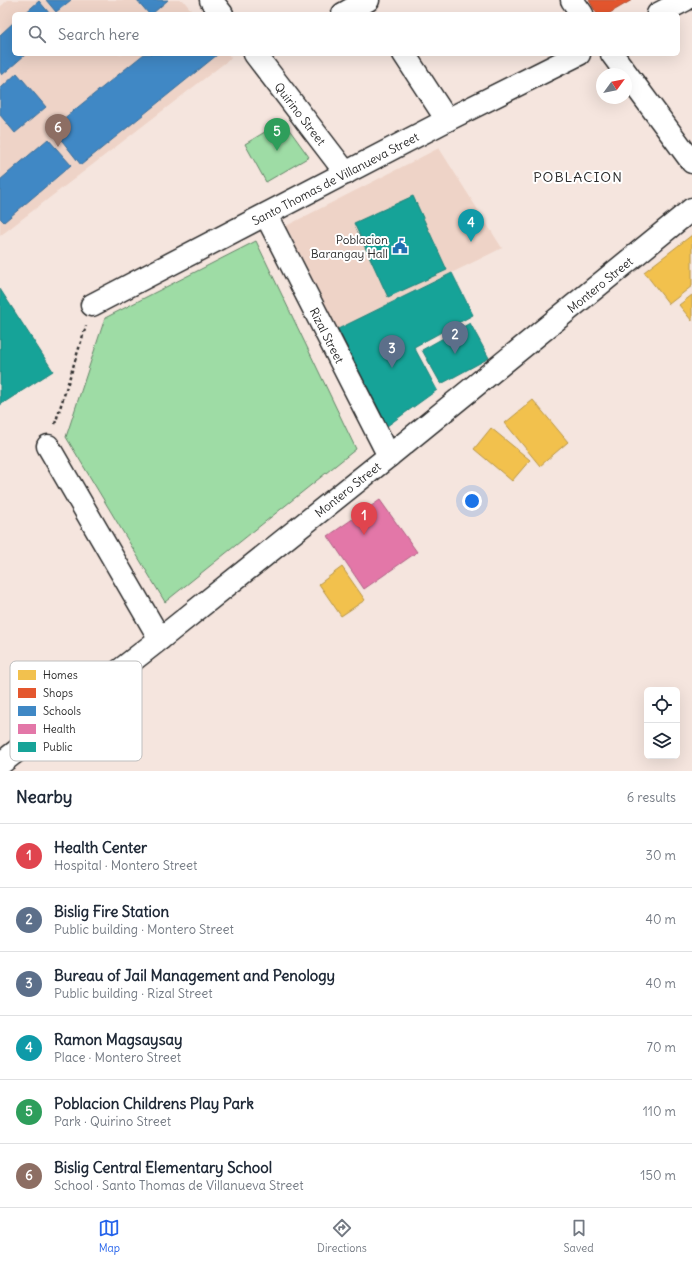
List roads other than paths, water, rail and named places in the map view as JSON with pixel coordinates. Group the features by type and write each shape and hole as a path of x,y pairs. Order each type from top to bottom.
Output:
{"street":[{"path":"211,0 220,12"},
{"path":"347,12 369,0 377,12"},
{"path":"572,0 581,12"},
{"path":"662,12 685,0"},
{"name":"Quirino Street","path":"261,56 346,173"},
{"path":"405,56 447,120"},
{"name":"Santo Thomas de Villanueva Street","path":"92,305 447,120 575,56"},
{"path":"613,56 692,162"},
{"name":"Montero Street","path":"132,661 389,456 692,209"},
{"name":"Rizal Street","path":"266,215 389,456"},
{"path":"48,446 160,639"},
{"name":"Montero Street","path":"0,764 10,756"}],"place":[{"name":"Bislig Central Elementary School","path":"58,147"},
{"name":"Poblacion Childrens Play Park","path":"277,151"},
{"name":"Ramon Magsaysay","path":"471,242"},
{"name":"Poblacion Barangay Hall","path":"400,246"},
{"name":"Bislig Fire Station","path":"455,354"},
{"name":"Bureau of Jail Management and Penology","path":"392,368"},
{"name":"Health Center","path":"364,535"}],"district":[{"name":"POBLACION","path":"578,177"}]}
